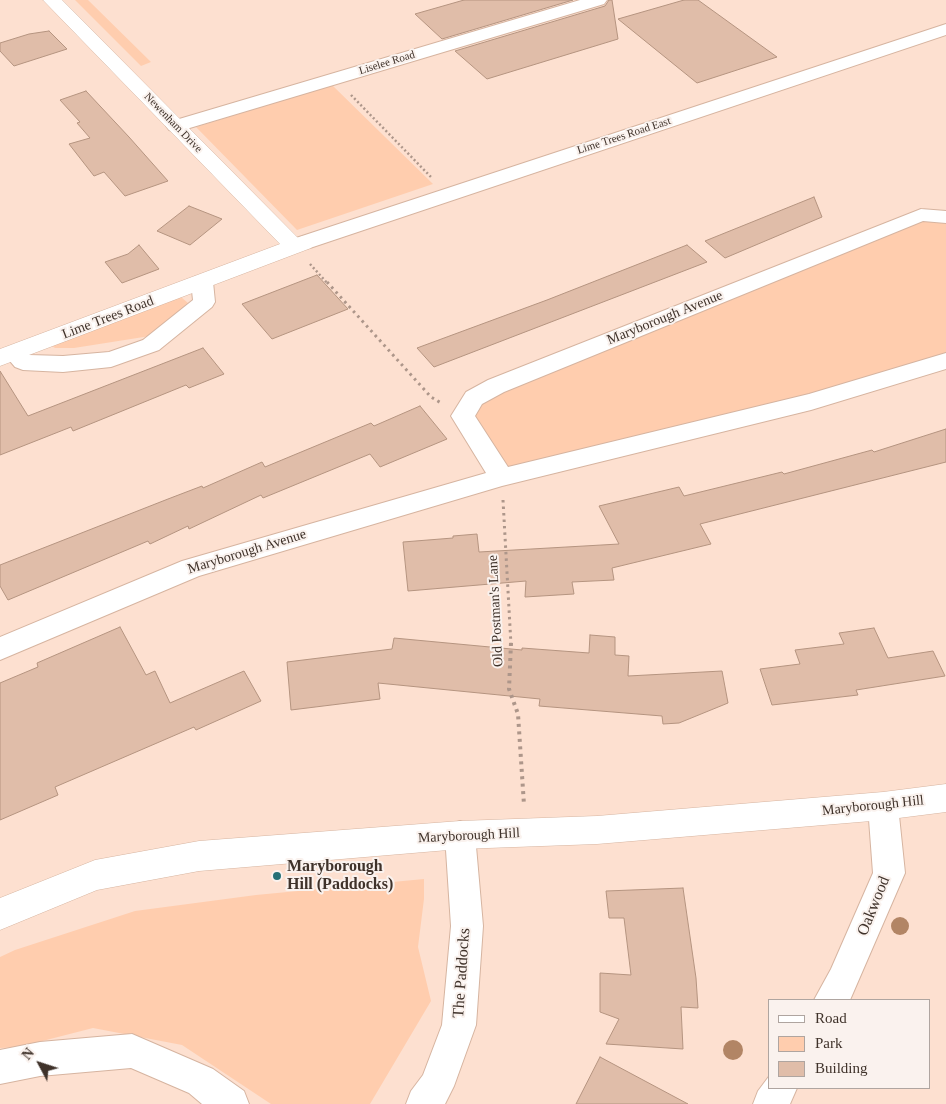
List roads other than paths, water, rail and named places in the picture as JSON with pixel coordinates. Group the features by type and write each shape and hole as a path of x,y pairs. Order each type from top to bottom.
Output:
{"street":[{"name":"Newenham Drive","path":"52,0 176,126 298,244"},
{"name":"Liselee Road","path":"176,126 598,0"},
{"name":"Lime Trees Road East","path":"298,244 946,29"},
{"name":"Maryborough Avenue","path":"502,477 463,416 474,398 496,386 921,215 946,217"},
{"name":"Lime Trees Road","path":"7,355 298,244"},
{"name":"Lime Trees Road","path":"7,355 23,362 63,364 110,359 151,344 204,302 202,282"},
{"name":"Maryborough Avenue","path":"0,649 191,568 502,477 811,402 946,361"},
{"name":"Maryborough Hill","path":"0,914 95,875 199,856 460,835 597,830 883,806 946,798"},
{"name":"Oakwood","path":"833,999 843,980 890,873 883,806"},
{"name":"The Paddocks","path":"424,1104 436,1086 459,1026 467,926 460,835"},
{"path":"0,1067 40,1059 132,1051 201,1081 231,1104"},
{"path":"771,1104 779,1089"}],"place":[{"name":"Maryborough Hill (Paddocks)","path":"277,876"}]}
